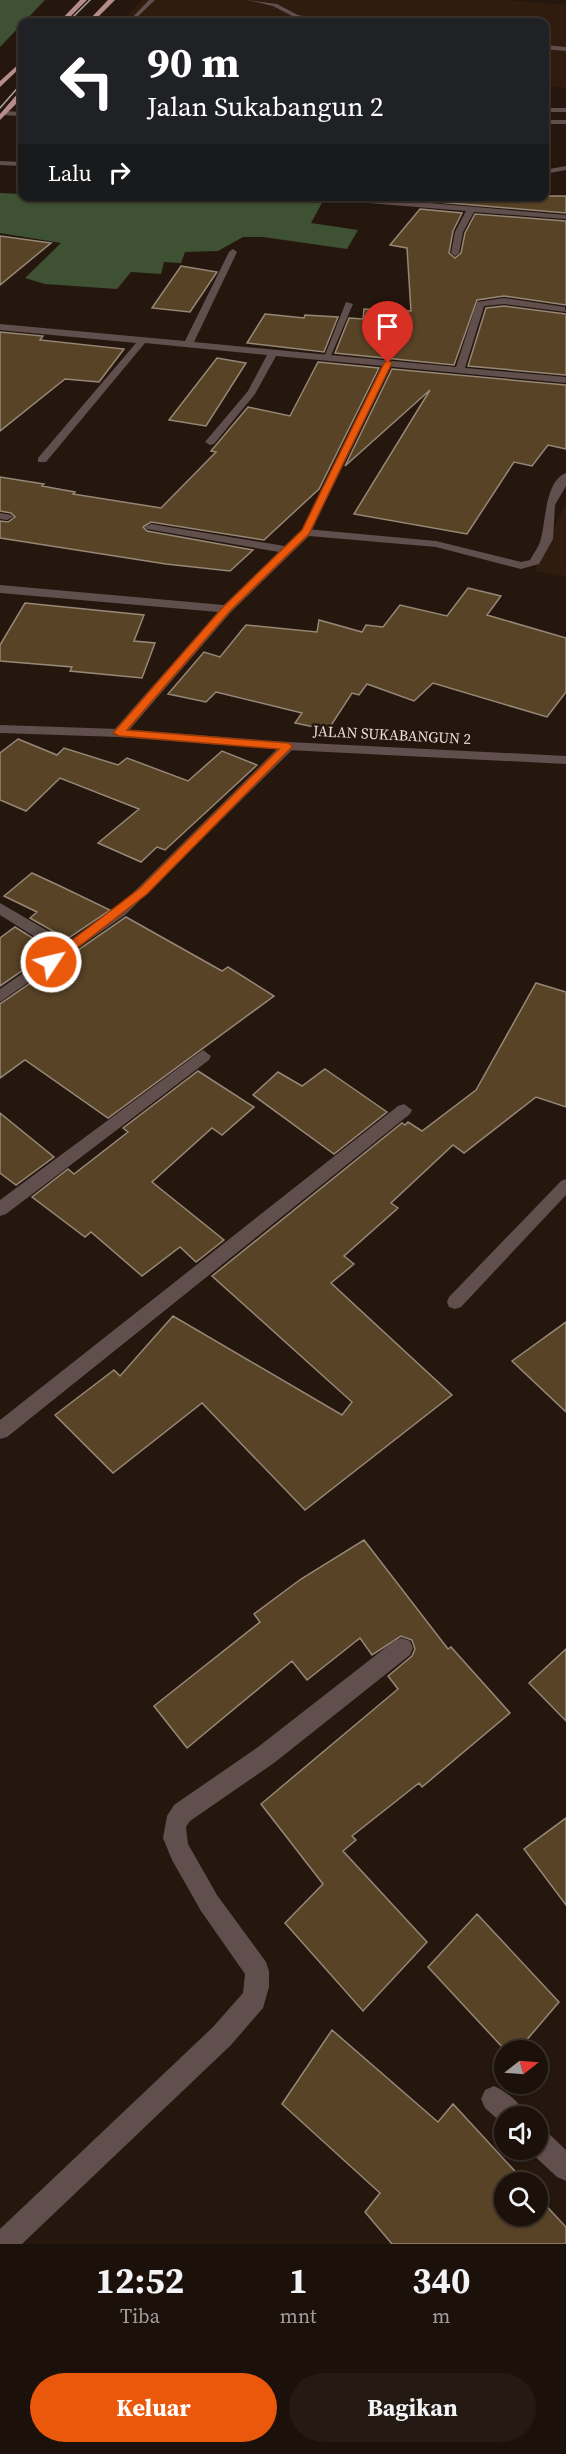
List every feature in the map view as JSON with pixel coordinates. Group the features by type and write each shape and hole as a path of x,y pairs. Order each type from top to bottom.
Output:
{"highway":[{"path":"66,18 84,0"},
{"path":"94,18 112,0"},
{"path":"0,86 18,67"},
{"path":"2,116 18,98"}],"street":[{"path":"549,110 566,110"},
{"path":"2,116 18,114"},
{"path":"549,122 566,122"},
{"path":"0,163 18,164"},
{"path":"549,171 566,168"},
{"path":"369,201 566,217"},
{"path":"455,253 459,232 471,209"},
{"path":"187,346 233,252"},
{"path":"460,369 480,304 504,301 565,310"},
{"path":"0,327 566,380"},
{"path":"42,460 141,342"},
{"path":"210,442 252,392 273,353"},
{"path":"119,733 227,609 306,532 436,544 521,566 535,562 554,525 550,505 566,476"},
{"path":"550,505 566,510"},
{"path":"152,527 286,550"},
{"path":"0,589 227,609"},
{"name":"JALAN SUKABANGUN 2","path":"0,729 119,733 288,746 566,760"},
{"path":"0,997 68,950 143,891 288,746"},
{"path":"0,908 68,950"},
{"path":"0,1209 203,1056"},
{"path":"0,1431 404,1110"},
{"path":"3,2244 222,2036 254,1999 257,1971 208,1903 174,1838 175,1824 182,1813 266,1755 402,1648"},
{"path":"494,2099 502,2106"},
{"path":"548,2151 566,2168"}],"lane":[{"path":"133,18 152,0"},
{"path":"250,0 275,5 296,16 308,18"},
{"path":"549,47 566,49"},
{"path":"326,358 349,304"},
{"path":"306,532 388,363"},
{"path":"455,1302 566,1185"}],"shaded area":[{"path":"142,0 508,0 566,5 566,88 549,86 549,18 126,18"},
{"path":"566,503 566,577 534,571"}],"green space":[{"path":"0,0 45,0 28,18 18,18 18,28 0,47"},
{"path":"0,193 18,194 18,201 323,201 311,223 358,230 347,249 263,237 243,237 218,251 185,252 181,263 164,262 161,274 131,272 117,289 45,284 25,278 61,243 0,233"}],"building":[{"path":"549,196 566,196 566,213 427,201 549,201"},
{"path":"420,209 462,213 453,231 449,253 455,258 461,253 465,233 475,214 566,221 566,305 504,296 477,300 454,365 335,353 349,318 363,319 364,309 411,311 407,248 390,245"},
{"path":"0,236 51,243 0,285"},
{"path":"181,266 217,272 190,312 152,308"},
{"path":"504,306 566,314 566,375 468,366 486,308"},
{"path":"265,314 304,318 305,315 338,317 324,352 247,343"},
{"path":"0,332 43,336 40,340 124,349 99,382 65,379 0,431"},
{"path":"217,358 246,363 206,426 169,420"},
{"path":"318,362 379,368 319,489 264,540 151,522 143,527 147,531 253,550 230,571 166,564 0,538 0,521 8,522 15,517 11,513 0,511 0,477 44,484 42,486 75,492 73,494 161,508 216,452 211,451 248,407 290,416"},
{"path":"392,369 566,385 566,449 548,445 532,466 514,462 467,534 354,514 430,390 345,466"},
{"path":"468,588 501,596 487,615 566,638 566,692 547,717 433,683 414,701 367,684 359,695 352,693 328,730 295,723 302,713 216,692 206,702 168,694 204,652 220,657 246,625 317,632 319,620 362,632 366,625 383,627 400,605 447,616"},
{"path":"25,603 144,615 134,641 155,643 142,678 70,671 72,667 0,661 0,645"},
{"path":"18,739 57,755 64,748 118,765 127,758 188,781 222,751 257,765 165,850 157,847 141,862 98,843 139,809 60,778 26,811 0,800 0,753"},
{"path":"32,873 110,910 67,939 30,918 37,912 4,896"},
{"path":"126,917 222,971 228,967 274,996 108,1118 25,1060 0,1078 0,1004"},
{"path":"15,927 52,950 0,986 0,938"},
{"path":"536,983 566,992 566,1107 536,1097 464,1153 453,1145 391,1203 398,1208 344,1256 354,1264 331,1283 452,1395 305,1510 202,1403 113,1473 55,1415 114,1370 120,1376 173,1316 342,1415 352,1402 212,1276 402,1123 405,1125 408,1122 422,1131 476,1090"},
{"path":"325,1069 387,1112 334,1154 253,1095 278,1072 302,1086"},
{"path":"198,1071 254,1107 222,1135 212,1128 152,1182 224,1240 196,1262 180,1247 142,1276 91,1232 85,1237 32,1197 68,1169 74,1174 128,1132 123,1128"},
{"path":"0,1113 54,1157 16,1185 0,1173"},
{"path":"566,1322 566,1412 512,1361"},
{"path":"364,1540 448,1649 451,1647 510,1713 422,1787 419,1783 352,1836 356,1840 343,1851 427,1942 363,2011 285,1923 323,1884 261,1804 398,1689 388,1676 412,1656 415,1649 412,1640 401,1636 372,1655 360,1638 307,1680 292,1661 187,1748 154,1706 260,1622 254,1614 301,1579"},
{"path":"566,1649 566,1721 529,1683"},
{"path":"566,1818 566,1905 524,1849"},
{"path":"477,1914 559,2002 527,2040 496,2040 428,1967"},
{"path":"332,2030 438,2122 453,2104 494,2148 494,2160 505,2160 516,2172 494,2172 494,2226 548,2226 548,2208 566,2227 566,2244 392,2244 365,2212 380,2193 282,2104"}],"tram line":[{"path":"72,18 90,0"},
{"path":"0,108 18,88"}],"route":[{"path":"51,962 120,912 288,746 119,733 227,609 306,532 388,363"}]}
